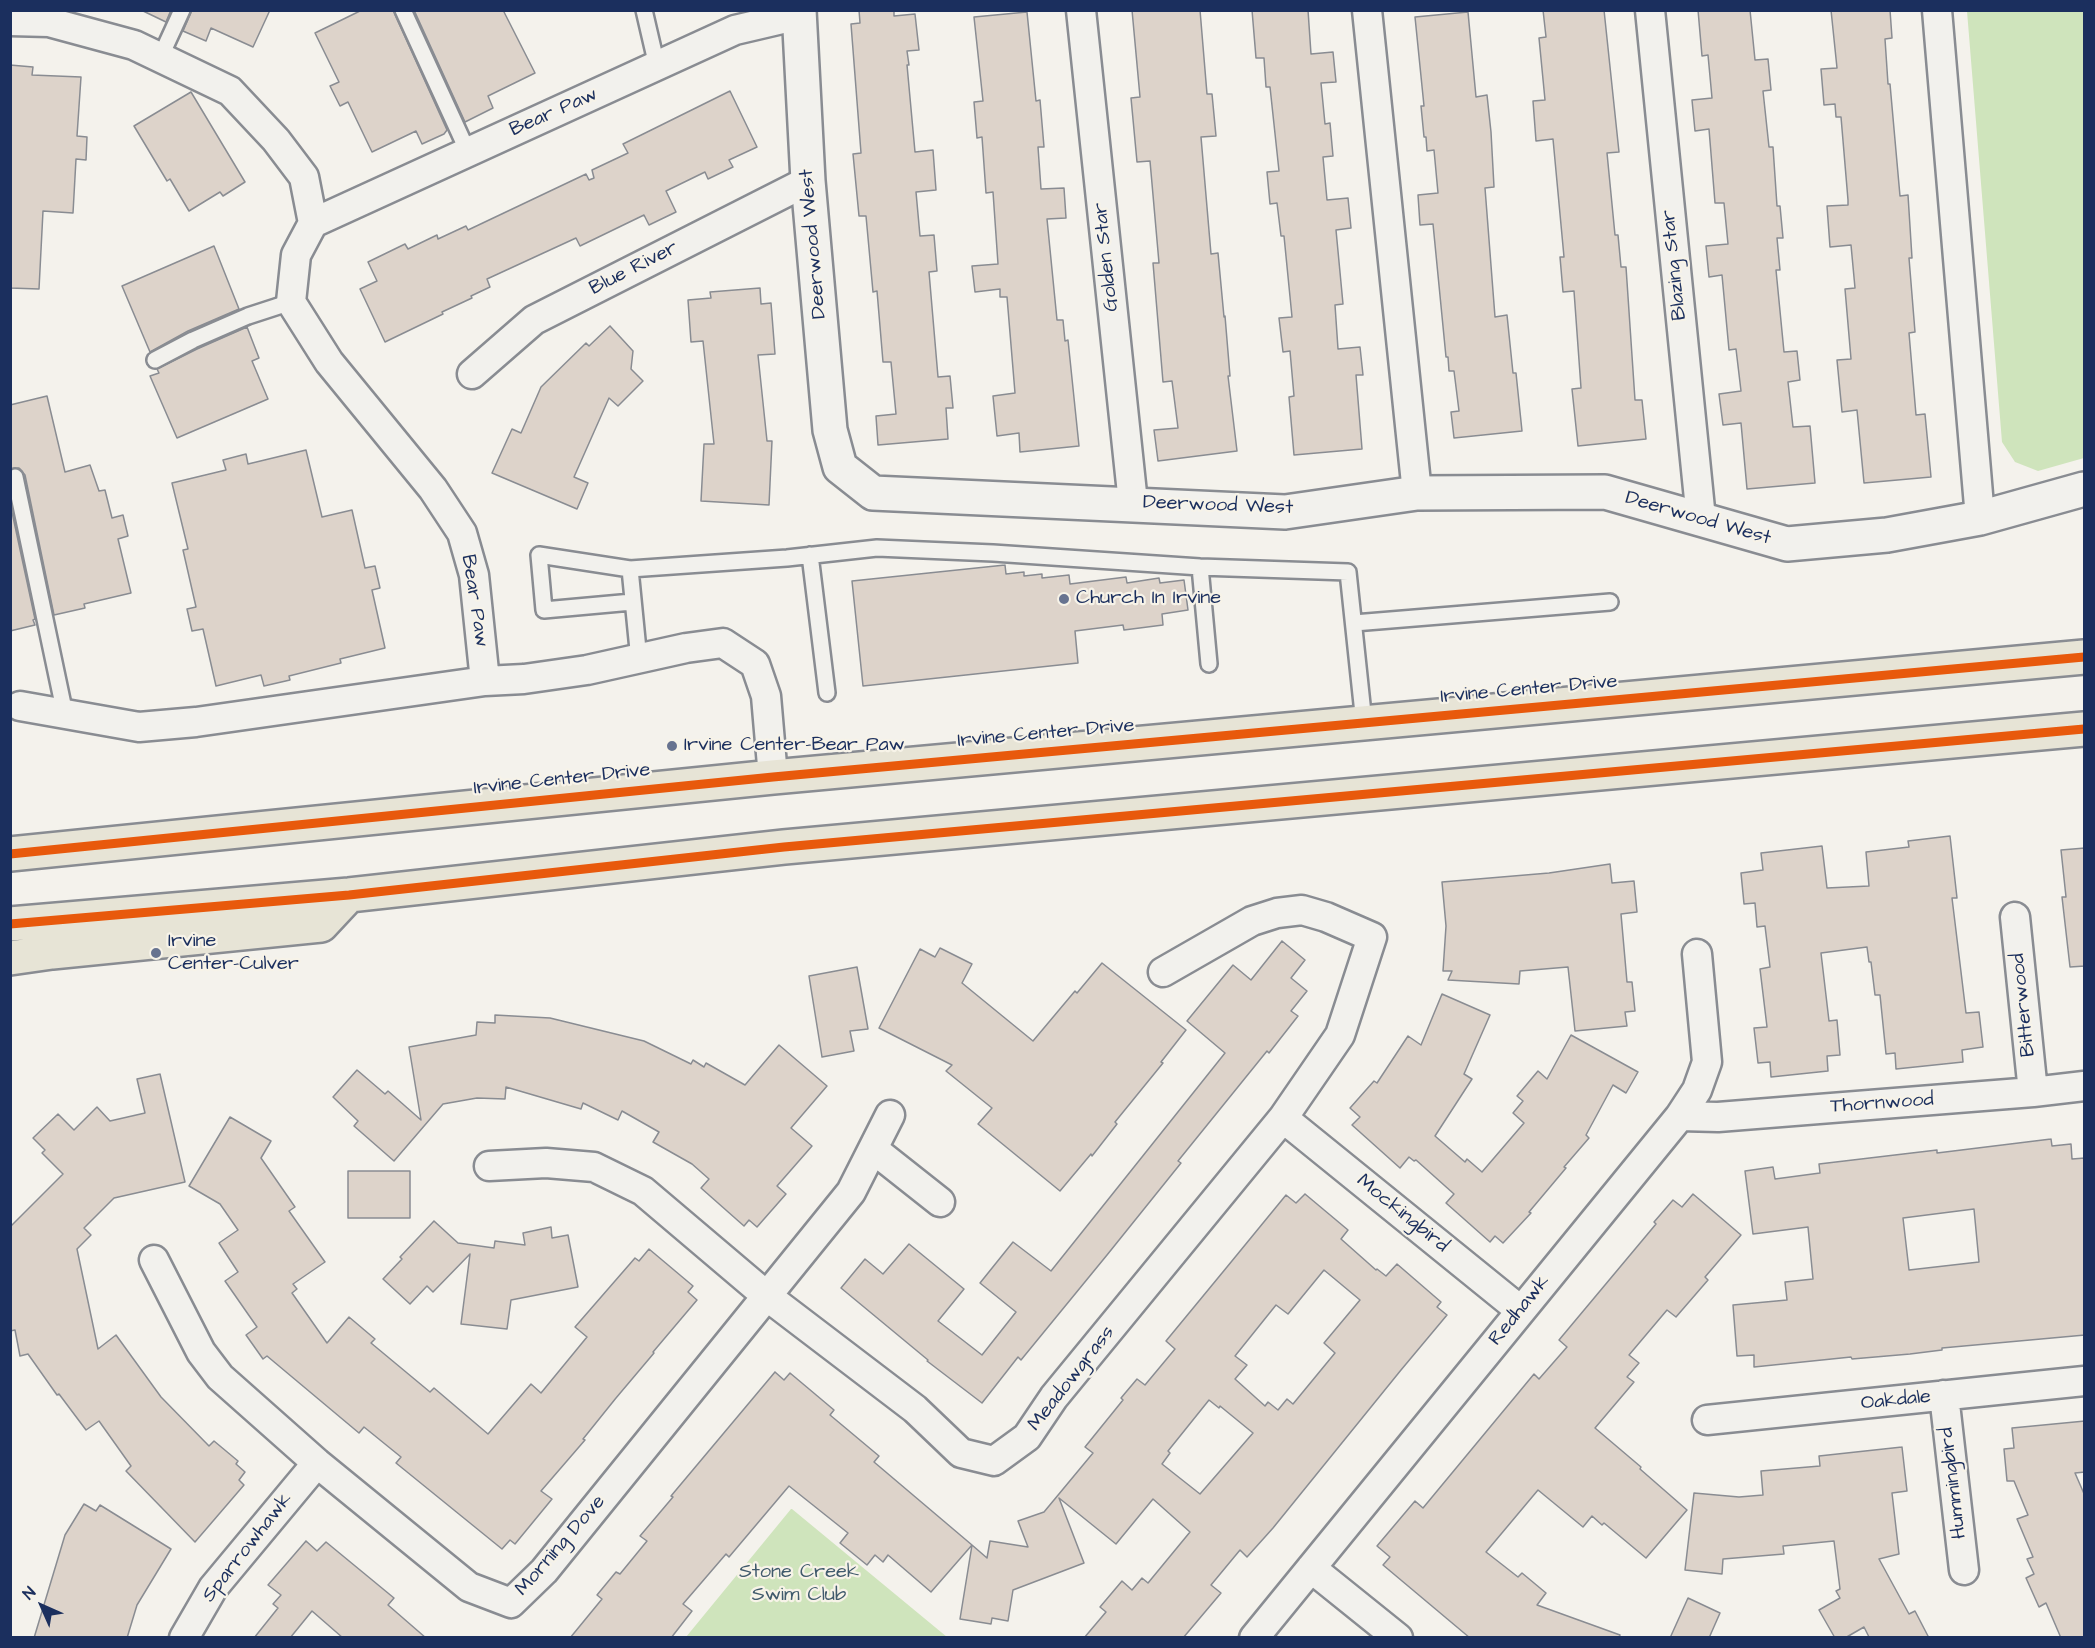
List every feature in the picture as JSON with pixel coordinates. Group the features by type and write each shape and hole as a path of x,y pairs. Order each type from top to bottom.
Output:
{"main road":[{"name":"Irvine Center Drive","path":"20,848 2085,657"},
{"path":"2040,733 2085,706"},
{"path":"10,924 349,894 783,847 2085,729"},
{"path":"10,958 321,925 349,894"}],"street":[{"name":"Golden Star","path":"1081,10 1133,504"},
{"path":"1367,10 1418,493"},
{"name":"Blazing Star","path":"1650,10 1701,519"},
{"path":"1937,10 1980,518"},
{"name":"Bear Paw","path":"313,223 735,30 799,13"},
{"name":"Deerwood West","path":"799,13 808,181 830,429 840,467 873,493 1285,512 1418,493 1605,492 1786,544 1887,536 1980,518 2085,489"},
{"path":"10,21 49,22 134,45 230,91 276,140 304,177 313,223 296,255 291,302"},
{"name":"Blue River","path":"472,374 534,320 808,181"},
{"name":"Bear Paw","path":"291,302 329,362 433,489 462,533 474,575 485,681"},
{"path":"20,706 139,727 196,722 485,681 524,679 587,670 686,648 723,643 755,664 766,696 773,777"},
{"name":"Meadowgrass","path":"489,1166 546,1163 594,1167 643,1191 768,1297 915,1409 961,1453 994,1461 1027,1437 1054,1397 1283,1118 1340,1035 1372,937 1326,917 1302,910 1277,913 1252,921 1163,972"},
{"name":"Bitterwood","path":"2015,917 2032,1092"},
{"name":"Redhawk","path":"1254,1638 1680,1116 1697,1090 1707,1062 1697,954"},
{"name":"Thornwood","path":"1680,1116 1718,1117 2085,1086"},
{"name":"Morning Dove","path":"154,1260 201,1352 220,1377 317,1463 469,1587 511,1603 544,1571 851,1192 890,1115"},
{"name":"Mockingbird","path":"1283,1118 1520,1310"},
{"path":"873,1149 940,1202"},
{"name":"Oakdale","path":"1707,1420 2085,1382"},
{"name":"Hummingbird","path":"1944,1395 1964,1570"},
{"name":"Sparrowhawk","path":"184,1638 213,1588 317,1463"},
{"path":"1311,1568 1398,1638"}],"lane":[{"path":"160,58 182,10"},
{"path":"403,10 468,152"},
{"path":"644,10 657,66"},
{"path":"155,360 193,340 248,316 291,302"},
{"path":"15,477 65,714"},
{"path":"632,602 544,610 539,555 630,569 877,548 993,553 1200,567 1348,573 1364,723"},
{"path":"810,555 827,693"},
{"path":"1200,567 1209,664"},
{"path":"630,569 639,660"},
{"path":"1354,623 1610,602"}],"green space":[{"path":"1967,11 2084,11 2084,458 2038,471 2015,462 2002,442"},
{"name":"Stone Creek Swim Club","path":"792,1509 947,1637 686,1637"}],"building":[{"path":"141,10 171,10 166,22"},
{"path":"192,10 270,10 253,47 211,28 206,41 183,31"},
{"path":"362,10 393,10 447,130 444,134 422,144 416,131 372,152 348,102 340,106 330,86 339,82 315,33"},
{"path":"414,10 503,10 535,73 488,96 493,108 465,122"},
{"path":"859,10 894,10 894,16 915,14 919,50 907,51 909,65 907,65 915,152 933,150 936,190 916,192 920,236 934,235 937,271 929,272 938,377 950,376 953,408 946,408 948,439 878,445 876,416 896,414 891,362 883,362 877,291 873,292 866,216 859,216 853,154 861,153 851,24 860,23"},
{"path":"1132,10 1200,10 1207,94 1212,94 1216,136 1201,137 1211,254 1218,253 1237,451 1158,461 1154,430 1178,428 1172,381 1163,382 1153,263 1159,263 1150,161 1137,162 1131,98 1140,97"},
{"path":"1252,10 1308,10 1311,54 1333,52 1336,82 1321,83 1325,124 1330,123 1333,156 1323,157 1327,200 1348,198 1351,228 1336,230 1343,304 1335,305 1338,349 1360,347 1363,375 1356,375 1362,449 1294,455 1289,397 1294,396 1290,351 1283,352 1279,318 1292,317 1284,236 1281,236 1277,203 1270,204 1267,172 1279,171 1270,87 1266,87 1264,58 1256,58"},
{"path":"1543,10 1604,10 1619,152 1607,153 1615,235 1618,235 1621,267 1626,267 1635,400 1642,400 1646,439 1578,446 1572,389 1581,388 1574,291 1563,292 1560,257 1564,257 1553,139 1536,141 1533,101 1545,100 1539,38 1546,37"},
{"path":"1698,10 1750,10 1755,60 1768,59 1771,90 1763,91 1769,147 1773,147 1777,206 1780,206 1783,238 1777,238 1780,270 1776,270 1784,352 1797,351 1800,380 1788,382 1793,427 1810,426 1815,483 1747,489 1741,423 1723,425 1719,394 1741,391 1736,349 1729,350 1722,275 1709,277 1706,246 1728,244 1724,203 1715,203 1709,129 1695,131 1692,100 1712,98 1708,55 1702,56"},
{"path":"1831,10 1890,10 1892,38 1885,39 1900,196 1908,195 1912,258 1909,258 1915,332 1909,333 1916,415 1925,414 1931,477 1864,483 1857,410 1842,412 1837,360 1851,359 1845,289 1855,288 1851,245 1830,247 1827,206 1848,205 1841,117 1836,117 1835,104 1824,105 1821,69 1837,68"},
{"path":"1027,12 1036,101 1040,100 1044,147 1038,147 1041,189 1064,188 1066,218 1047,219 1057,320 1063,320 1065,341 1068,340 1079,446 1020,452 1019,433 997,436 993,396 1015,393 1007,297 1000,297 1000,289 975,292 972,266 998,264 993,192 986,193 982,137 977,138 974,102 983,101 974,17"},
{"path":"1468,12 1476,97 1487,95 1491,132 1494,187 1485,188 1495,317 1507,315 1522,431 1454,438 1451,412 1459,411 1454,371 1449,371 1448,357 1446,357 1433,224 1420,225 1418,195 1438,193 1434,150 1427,151 1426,137 1424,137 1421,106 1424,106 1415,17"},
{"path":"10,65 33,67 32,75 81,77 77,136 87,137 86,160 76,159 73,213 43,211 39,289 10,288"},
{"path":"730,91 757,147 729,160 733,167 708,179 705,172 666,191 676,212 649,225 644,215 580,246 576,238 487,279 490,287 442,312 443,314 385,342 360,289 377,281 368,262 405,244 408,249 437,235 438,239 466,226 468,230 586,174 589,180 594,178 592,170 628,153 623,144"},
{"path":"191,92 245,182 223,196 220,192 189,211 170,179 167,181 134,126"},
{"path":"214,246 239,309 188,331 150,352 122,286"},
{"path":"760,288 761,304 771,303 775,354 758,355 767,441 772,441 769,505 701,501 704,444 714,444 703,341 691,342 688,300 711,298 710,292"},
{"path":"610,326 633,351 631,369 643,381 618,406 609,398 574,477 588,483 577,509 492,473 512,429 521,433 541,387 586,343 589,346"},
{"path":"247,327 259,358 252,361 268,399 177,438 150,376 159,373 157,369"},
{"path":"47,396 65,472 90,465 99,491 105,490 112,518 123,515 128,536 118,539 131,593 84,604 85,608 54,615 25,475 19,468 10,469 10,405"},
{"path":"306,450 322,517 352,510 365,568 375,566 380,588 372,590 385,648 340,659 341,663 289,676 290,680 264,686 261,675 216,686 203,629 192,631 187,609 196,607 183,550 188,549 172,483 226,470 223,460 246,454 248,464"},
{"path":"10,503 35,625 10,631"},
{"path":"1005,565 1006,574 1024,572 1024,576 1042,574 1042,578 1069,575 1070,584 1126,577 1127,583 1159,578 1160,583 1184,580 1188,610 1162,614 1163,625 1124,630 1123,625 1075,631 1078,663 863,686 852,581"},
{"path":"1950,836 1957,898 1952,898 1966,1013 1979,1012 1983,1047 1962,1050 1963,1062 1896,1069 1895,1053 1886,1054 1880,995 1875,995 1867,947 1821,953 1829,1021 1837,1020 1840,1055 1827,1056 1828,1071 1771,1077 1770,1062 1758,1063 1754,1028 1767,1027 1760,969 1770,967 1765,926 1757,927 1755,903 1744,904 1741,873 1763,870 1761,853 1822,846 1827,888 1869,886 1866,852 1909,847 1908,841"},
{"path":"2085,848 2085,966 2070,967 2062,897 2066,897 2061,850"},
{"path":"1610,864 1612,883 1634,881 1637,912 1621,914 1627,982 1632,982 1635,1011 1625,1012 1627,1026 1575,1031 1568,967 1520,971 1519,984 1448,980 1452,971 1443,971 1446,926 1442,882 1549,873"},
{"path":"1282,941 1305,960 1291,978 1307,991 1291,1011 1298,1016 1178,1161 1181,1163 1107,1255 1021,1360 1018,1357 982,1403 927,1361 841,1288 865,1259 883,1274 909,1244 964,1289 938,1321 982,1355 1016,1312 980,1283 1013,1242 1051,1271 1225,1053 1187,1021 1233,965 1251,980"},
{"path":"940,948 972,964 962,983 1033,1041 1102,963 1186,1030 1161,1062 1163,1063 1115,1122 1117,1124 1092,1156 1091,1154 1060,1191 978,1124 992,1108 946,1071 952,1065 879,1028 920,949 935,957"},
{"path":"857,967 868,1029 850,1031 854,1051 822,1057 809,976"},
{"path":"1442,994 1490,1015 1464,1074 1472,1079 1435,1136 1465,1162 1467,1159 1482,1172 1524,1123 1513,1113 1523,1101 1517,1096 1538,1071 1547,1079 1571,1035 1638,1072 1626,1093 1613,1085 1586,1135 1589,1138 1529,1212 1531,1213 1503,1243 1495,1236 1490,1242 1446,1203 1454,1194 1416,1160 1409,1157 1400,1168 1352,1125 1360,1117 1350,1108 1374,1081 1377,1083 1408,1036 1421,1045"},
{"path":"495,1015 550,1018 644,1041 691,1064 693,1060 704,1067 706,1063 745,1085 779,1045 827,1086 791,1128 812,1146 777,1186 786,1194 757,1227 749,1220 744,1226 701,1188 709,1179 692,1164 653,1142 659,1132 622,1111 618,1120 583,1103 581,1109 506,1087 505,1099 477,1098 443,1104 394,1161 354,1126 358,1121 333,1097 357,1070 385,1094 388,1091 421,1120 409,1047 476,1035 477,1022 495,1023"},
{"path":"160,1074 185,1182 114,1198 84,1228 91,1235 77,1249 98,1349 116,1335 161,1397 209,1446 214,1441 238,1461 236,1464 245,1472 239,1480 244,1485 195,1542 126,1471 131,1466 99,1421 86,1430 59,1394 57,1395 28,1354 20,1356 15,1330 10,1331 10,1227 63,1174 42,1153 45,1150 33,1138 58,1114 74,1130 97,1107 110,1121 145,1113 137,1079"},
{"path":"230,1117 271,1141 261,1158 295,1207 289,1211 325,1262 293,1284 297,1289 292,1293 327,1343 349,1317 375,1339 371,1343 430,1392 434,1388 488,1434 531,1384 541,1393 587,1337 575,1327 635,1258 639,1261 649,1249 693,1286 688,1292 697,1300 583,1439 585,1440 541,1491 552,1499 515,1544 510,1540 502,1549 396,1463 401,1457 364,1427 359,1433 267,1356 263,1359 246,1335 257,1327 225,1281 238,1272 219,1243 238,1230 220,1204 189,1186"},
{"path":"2051,1139 2052,1146 2071,1144 2072,1159 2085,1158 2085,1335 1942,1348 1942,1350 1910,1354 1852,1359 1851,1357 1754,1367 1754,1355 1737,1356 1733,1305 1787,1300 1785,1282 1813,1279 1808,1227 1753,1234 1745,1171 1773,1167 1775,1179 1820,1173 1819,1164 1937,1150 1937,1153","holes":["1974,1209 1979,1262 1909,1270 1903,1218"]},
{"path":"348,1171 410,1171 410,1218 348,1218"},
{"path":"1305,1194 1348,1230 1341,1239 1376,1270 1386,1276 1397,1264 1441,1302 1437,1307 1447,1315 1273,1528 1247,1557 1240,1550 1211,1585 1221,1593 1183,1638 1084,1638 1106,1612 1100,1607 1122,1581 1132,1590 1142,1578 1148,1583 1190,1532 1153,1499 1116,1544 1059,1498 1084,1563 1013,1590 1008,1621 992,1618 991,1624 960,1619 972,1545 987,1558 990,1541 1028,1547 1018,1521 1044,1512 1093,1453 1085,1447 1123,1400 1121,1398 1137,1379 1145,1385 1175,1349 1166,1341 1286,1195 1296,1203","holes":["1324,1270 1360,1300 1324,1343 1335,1353 1293,1404 1287,1399 1278,1410 1268,1402 1265,1406 1235,1379 1247,1365 1235,1356 1276,1305 1288,1314","1209,1400 1219,1408 1220,1406 1253,1433 1200,1494 1162,1464 1170,1453 1168,1451"]},
{"path":"1693,1194 1741,1235 1705,1277 1708,1280 1676,1317 1667,1310 1629,1355 1639,1363 1627,1377 1634,1382 1595,1428 1687,1510 1646,1558 1604,1523 1602,1525 1592,1516 1583,1527 1538,1490 1486,1552 1518,1577 1522,1573 1546,1593 1537,1605 1620,1635 1619,1638 1470,1638 1383,1565 1390,1557 1377,1546 1415,1501 1423,1508 1534,1374 1539,1379 1567,1347 1559,1340 1656,1224 1654,1222 1673,1200 1682,1207"},
{"path":"434,1221 458,1243 494,1248 495,1241 525,1245 523,1233 551,1227 552,1238 568,1235 578,1287 511,1300 507,1329 461,1324 470,1254 433,1292 427,1286 410,1304 383,1279"},
{"path":"775,1372 784,1380 790,1373 834,1410 830,1415 879,1456 874,1462 972,1545 931,1592 888,1555 883,1562 875,1555 867,1565 840,1543 848,1533 789,1486 729,1557 726,1554 683,1604 692,1611 671,1638 570,1638 602,1599 597,1595 616,1572 620,1574 647,1541 640,1536"},
{"path":"2085,1421 2085,1472 2075,1473 2085,1496 2085,1638 2061,1638 2046,1603 2039,1607 2026,1578 2034,1574 2027,1559 2033,1557 2017,1519 2028,1515 2014,1481 2007,1481 2004,1449 2014,1448 2012,1428"},
{"path":"1902,1447 1907,1491 1892,1493 1899,1554 1879,1559 1909,1614 1915,1611 1929,1638 1868,1638 1864,1627 1845,1638 1835,1638 1819,1610 1840,1598 1836,1591 1840,1589 1834,1541 1783,1546 1784,1554 1723,1559 1722,1574 1685,1570 1694,1493 1739,1497 1763,1495 1761,1471 1820,1466 1819,1456"},
{"path":"84,1504 96,1511 100,1505 171,1549 137,1605 127,1638 34,1638 65,1535"},
{"path":"306,1541 317,1551 326,1542 394,1598 388,1605 426,1638 343,1638 312,1611 290,1638 254,1638 278,1608 273,1604 281,1595 268,1585"},
{"path":"1688,1598 1720,1613 1709,1638 1670,1638"}],"cycle path":[{"path":"10,854 773,777 2084,657"},
{"path":"10,924 349,895 784,847 2084,729"}],"place":[{"name":"Church In Irvine","path":"1064,599"},
{"name":"Irvine Center-Bear Paw","path":"672,746"},
{"name":"Irvine Center-Culver","path":"156,953"}]}
